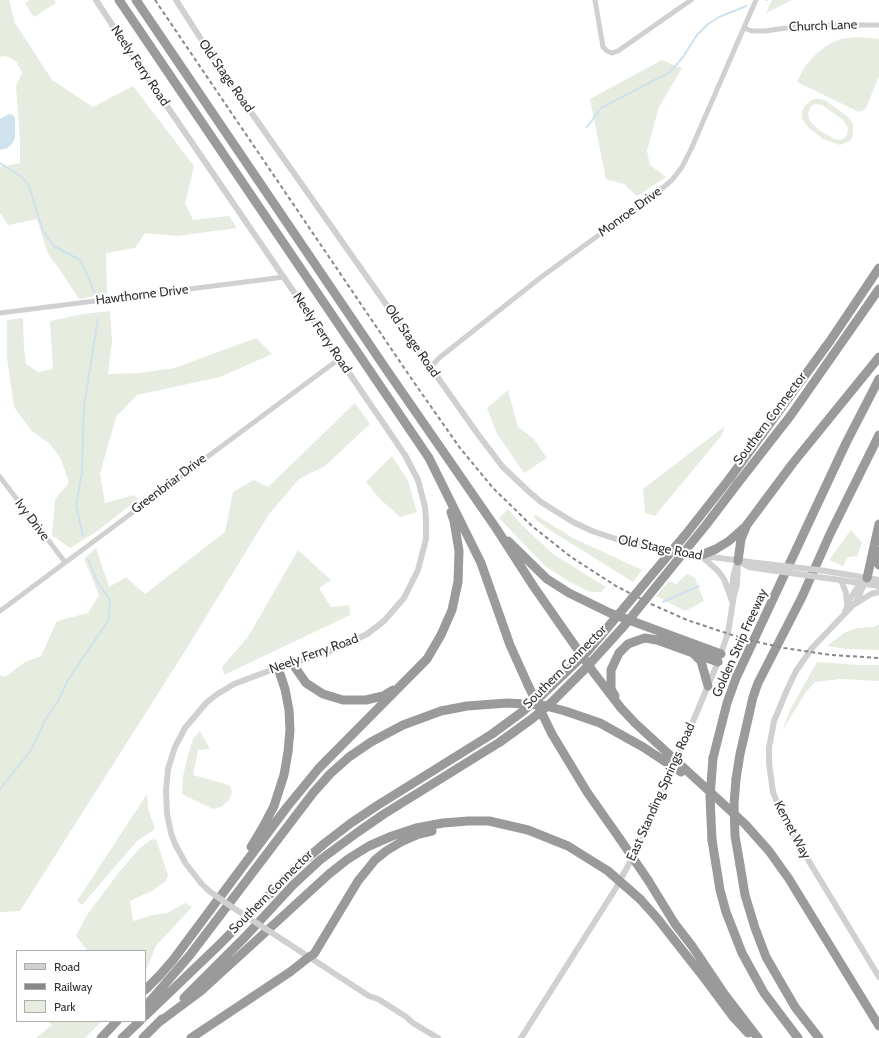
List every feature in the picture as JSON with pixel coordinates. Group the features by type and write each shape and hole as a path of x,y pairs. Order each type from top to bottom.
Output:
{"highway":[{"path":"119,0 429,458 481,563 510,645 552,734 587,792 648,880 675,924 692,946 725,995 758,1038"},
{"path":"136,0 386,369 496,528 534,587 594,673 621,708 644,732 745,824 769,852 789,879 879,1026"},
{"name":"Southern Connector","path":"143,1038 244,937 293,885 320,860 384,814 500,742 552,702 585,669 624,626 706,525 734,480 879,268"},
{"name":"Southern Connector","path":"146,1015 298,866 325,843 378,805 492,734 542,695 587,652 686,534 791,415 879,289"},
{"path":"698,556 729,541 746,526 789,469 879,357"},
{"name":"Golden Strip Freeway","path":"798,1038 764,993 753,975 737,941 726,912 720,890 712,840 710,797 713,758 727,703 736,678 842,450 879,379"},
{"path":"819,1038 795,1008 766,957 755,928 745,895 735,836 734,804 736,779 753,697 758,683 802,597 837,519 879,435"},
{"path":"146,990 173,960 287,807 319,768 343,742 427,659 441,635 452,610 458,582 459,551 454,521 438,476"},
{"path":"866,581 879,524"},
{"path":"738,561 746,526"},
{"path":"496,528 547,579 569,593 610,613 719,658"},
{"path":"874,544 877,562 879,565"},
{"path":"621,708 611,689 611,670 619,653 628,644 645,638 657,640 692,652 719,658"},
{"path":"692,652 701,661 708,686"},
{"path":"292,663 302,679 311,688 323,694 343,700 358,701 372,699 389,693 407,680"},
{"path":"146,990 250,848 274,806 284,774 290,730 287,696 278,668"},
{"path":"146,1006 190,955 298,812 330,774 349,757 371,742 416,719 441,711 480,704 507,703 542,705 600,723 643,747 706,789"},
{"path":"158,1023 201,991 329,874 348,859 369,846 416,828 443,823 468,821 489,822 528,830 568,846 608,872 640,899 705,979 734,1018 753,1038"},
{"path":"191,1038 290,972 316,952 366,870 386,851 401,842 419,834 438,830 474,827 508,830 552,840"},
{"path":"101,1038 116,1022"},
{"path":"115,1038 131,1022"},
{"path":"122,1038 139,1022"}],"street":[{"name":"Neely Ferry Road","path":"96,0 405,455 418,480 425,507 426,539 421,561 414,580 404,598 384,621 359,639 339,648 234,684 202,706 191,720 175,747 167,780 167,814 171,833 186,864 209,891 232,908 310,956 369,996 378,999 438,1038"},
{"name":"Old Stage Road","path":"176,0 219,66 477,433 502,466 527,490 542,502 573,522 610,538 647,548 738,561 756,566 842,578 866,581 879,580"},
{"path":"595,0 603,47 612,53 618,51 691,0"},
{"name":"Monroe Drive","path":"431,367 439,358 543,276 672,180 682,166 692,147 756,0"},
{"name":"Church Lane","path":"744,28 765,31 808,24 879,25"},
{"name":"Hawthorne Drive","path":"0,313 284,278"},
{"name":"Greenbriar Drive","path":"0,611 339,358"},
{"name":"Ivy Drive","path":"0,477 65,562"},
{"path":"698,556 705,559 718,571 724,580 733,603"},
{"name":"East Standing Springs Road","path":"521,1038 616,888 644,836 708,686 730,626 734,595 732,589 733,578 738,561"},
{"path":"842,578 849,607 871,594 879,592"},
{"name":"Old Stage Road","path":"866,581 879,586"},
{"name":"Kemet Way","path":"866,581 857,588 850,599 849,607 844,615 812,648 796,671 774,723 769,748 769,763 773,792 784,820 879,977"}],"green space":[{"path":"0,0 9,0 15,23 52,80 93,107 133,86 194,166 185,203 193,220 229,216 237,228 177,236 145,233 135,248 106,253 107,294 79,299 48,254 37,219 8,225 0,213 0,167 20,163 16,86 22,73 16,61 6,56 0,57"},
{"path":"30,0 54,0 56,3 34,17 25,3"},
{"path":"772,0 792,0 766,13"},
{"path":"857,37 879,39 879,76 866,108 859,112 797,82 805,66 826,46 840,39"},
{"path":"662,60 682,68 659,107 647,151 650,165 666,177 637,196 624,184 606,179 590,99"},
{"path":"813,99 820,99 826,101 848,117 853,124 853,134 851,140 840,145 823,139 809,128 802,119 802,111 805,105","holes":["816,104 822,105 843,120 848,128 847,135 843,139 837,140 820,131 810,121 808,114 811,106"]},
{"path":"110,311 112,341 108,374 139,373 175,368 256,338 272,354 220,377 137,395 116,417 100,474 105,503 134,495 138,499 96,532 70,548 52,535 55,499 69,483 61,459 50,444 31,430 14,407 7,358 7,320 23,318 26,364 38,372 53,369 50,321 83,314"},
{"path":"508,390 518,427 533,438 547,458 524,473 497,434 487,408"},
{"path":"355,403 370,424 325,466 299,479 269,514 185,651 20,911 0,912 0,675 5,677 25,662 41,656 57,621 88,613 99,595 84,559 96,548 109,587 126,577 145,594 225,532 233,492 254,480 268,487"},
{"path":"725,426 721,436 655,516 645,513 643,489"},
{"path":"392,456 408,481 417,512 400,517 379,498 366,482"},
{"path":"508,509 522,525 553,554 606,587 601,592 590,592 568,581 544,565 499,518"},
{"path":"536,515 573,538 642,570 633,582 545,527 533,517"},
{"path":"851,530 862,543 857,556 848,557 843,566 829,560"},
{"path":"298,550 331,580 319,588 331,607 349,605 350,615 224,675 222,667 248,637"},
{"path":"687,574 695,578 704,601 685,611 656,596 669,581 676,584"},
{"path":"879,624 879,650 847,649 827,646 844,633 857,628 874,627"},
{"path":"817,662 879,665 879,681 840,679 815,682 806,692 782,731 790,710"},
{"path":"200,731 210,749 198,750 193,775 229,785 232,791 229,800 221,807 213,809 182,794 183,776 188,755 193,739"},
{"path":"147,794 148,808 155,829 137,841 82,905 77,901"},
{"path":"156,839 168,875 166,881 152,891 130,901 133,921 153,915 167,913 185,903 192,907 156,946 146,971 146,950 86,950 76,936 87,915 120,871 141,847 151,840"},
{"path":"48,1022 101,1022 85,1038 36,1038 52,1025"}],"water":[{"path":"9,114 13,115 15,118 15,138 12,144 7,148 0,150 0,119"}],"waterway":[{"path":"587,127 601,108 670,72 683,57 697,35 708,24 719,17 746,6"},
{"path":"0,163 22,177 29,186 43,231 54,246 80,260 95,294"},
{"path":"83,536 76,505 82,473 84,406 98,318"},
{"path":"0,789 31,750 45,720 58,701 68,680 108,621 110,600 98,583 88,559"},
{"path":"663,602 699,586"}],"railway":[{"path":"155,0 460,448 493,488 532,526 571,557 616,586 687,620 744,639 784,648 831,655 879,658"}]}
